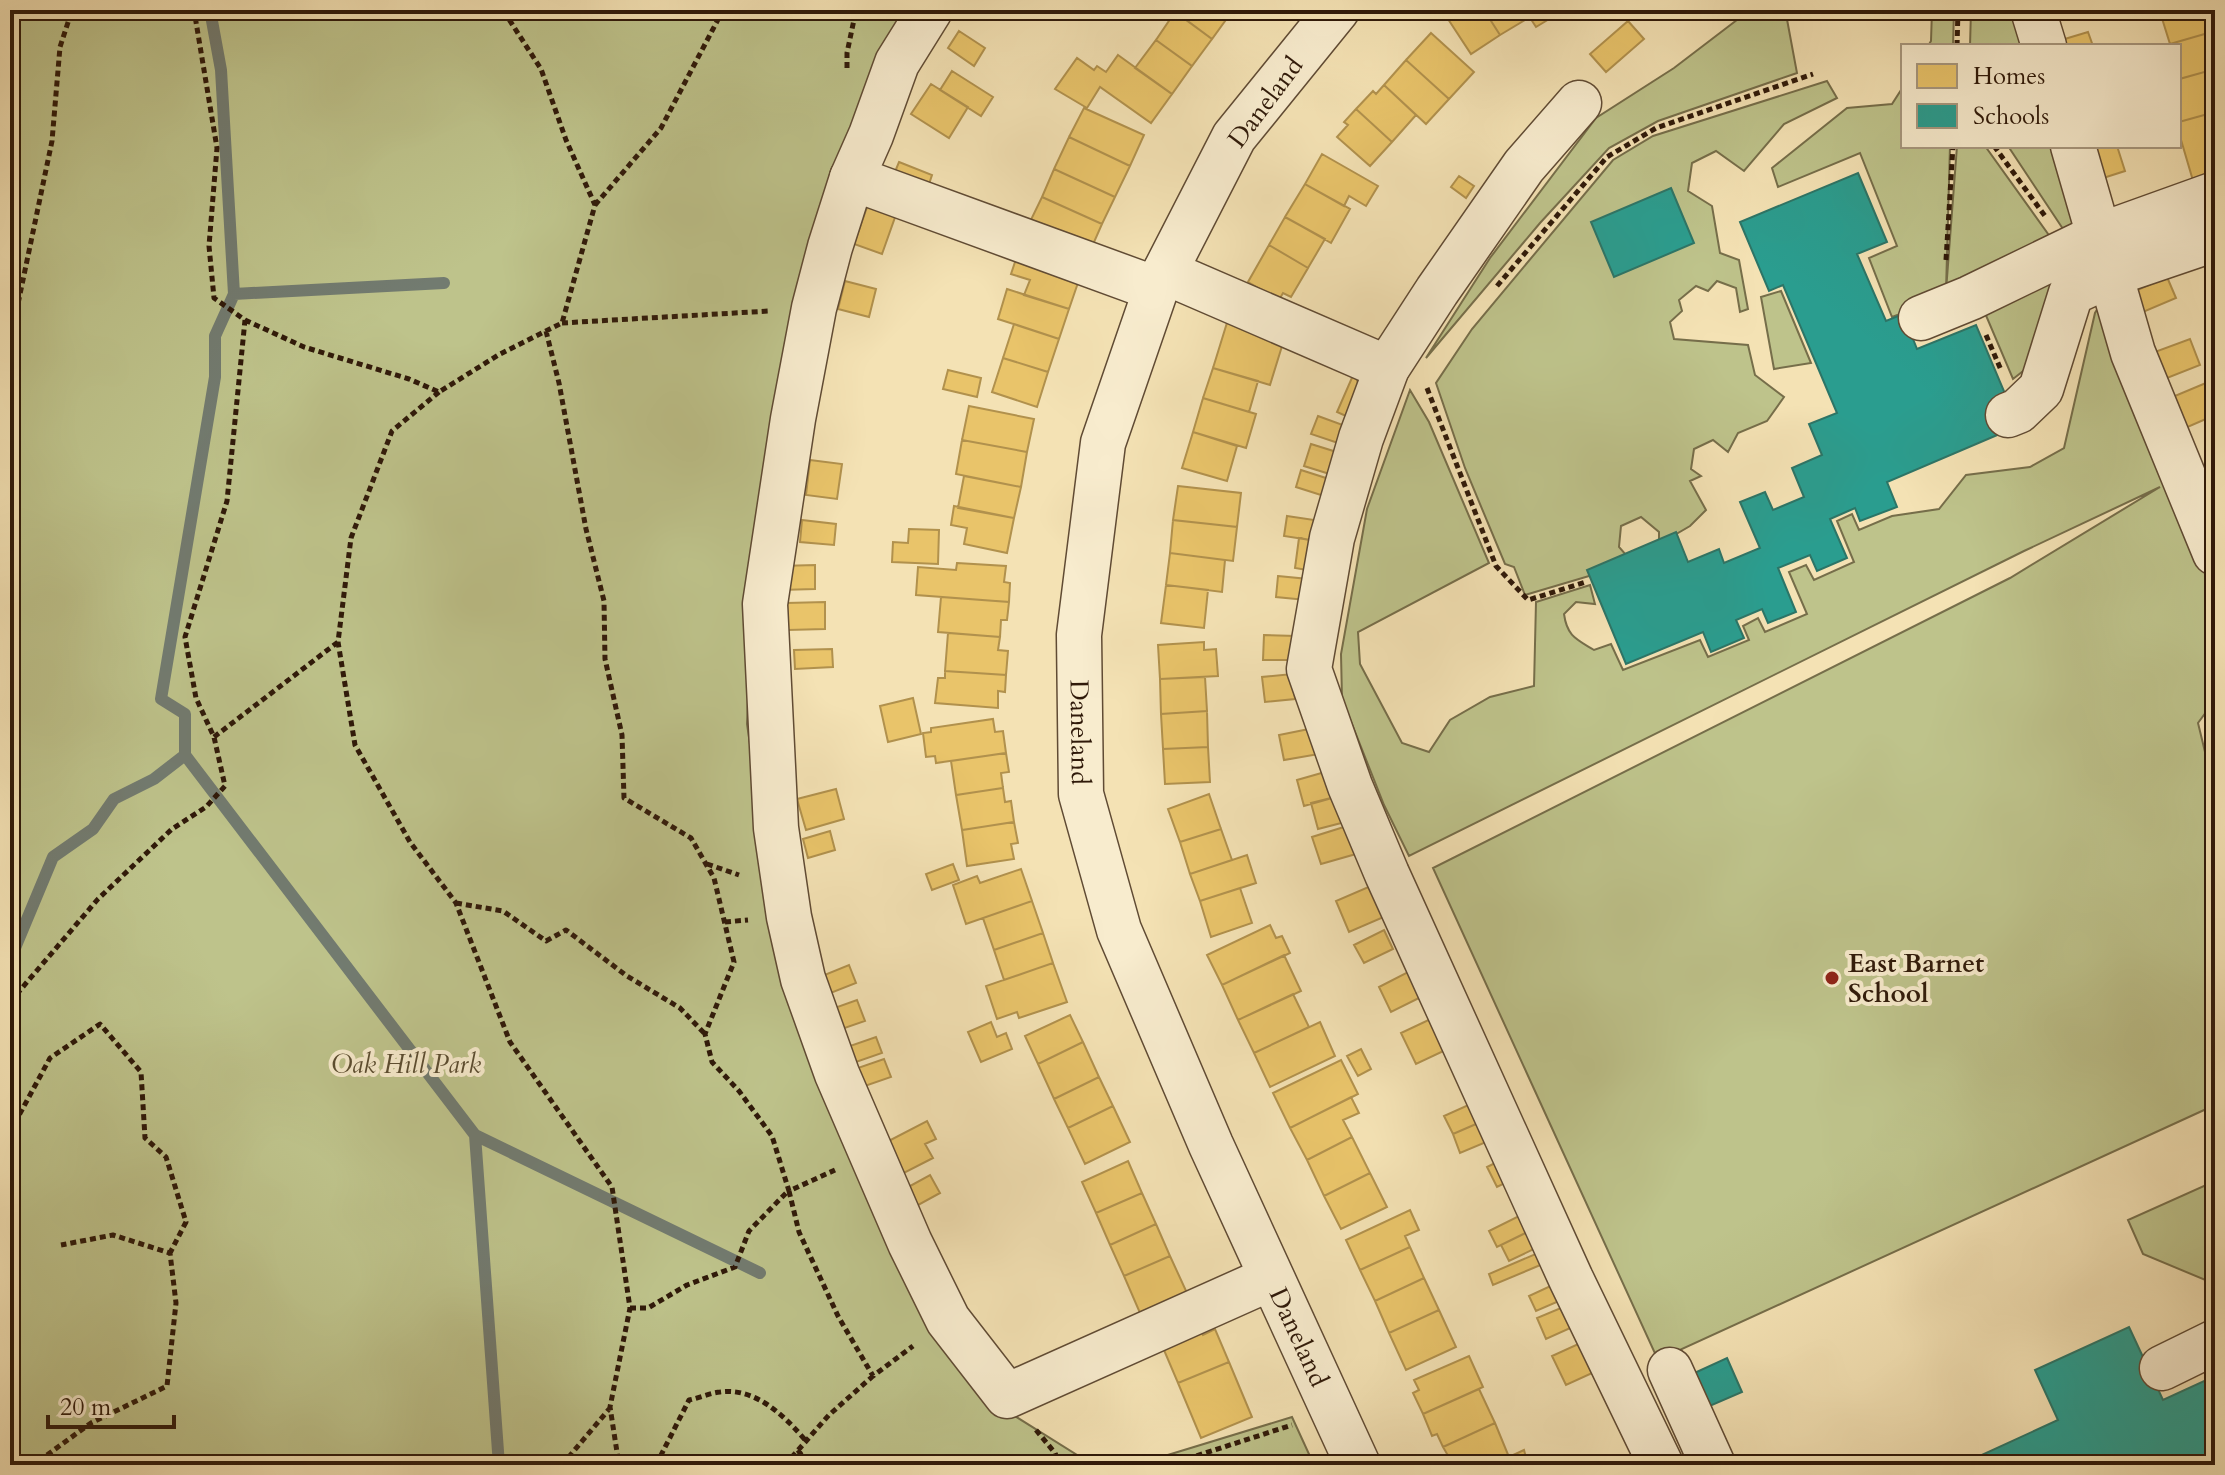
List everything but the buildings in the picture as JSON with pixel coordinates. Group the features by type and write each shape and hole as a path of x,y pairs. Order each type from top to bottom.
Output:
{"street":[{"path":"930,10 897,63 852,178 830,247 814,308 793,419 765,604 776,828 789,917 803,979 837,1074 910,1243 948,1320 1007,1396 1271,1278"},
{"name":"Daneland","path":"1337,10 1234,137 1161,281 1103,443 1079,635 1081,794 1119,930 1211,1145 1358,1465"},
{"path":"2033,10 2043,44"},
{"path":"1579,103 1524,166 1437,291 1406,376 1361,438 1332,538 1309,669 1350,786 1387,874 1571,1279 1661,1465"},
{"path":"2073,148 2093,253 2215,553"},
{"path":"852,178 1161,281 1406,376"},
{"path":"1945,308 2093,253 2215,194"},
{"path":"2093,253 2215,239"},
{"path":"2013,413 2041,389 2071,293 2093,253"},
{"path":"2162,1368 2215,1342"},
{"path":"1670,1370 1713,1465"}],"path":[{"path":"10,342 52,141 60,47 72,10"},
{"path":"194,10 217,148 209,246 214,298 243,319 304,347 409,379 439,392"},
{"path":"503,10 541,69 566,140 595,205"},
{"path":"562,323 595,205 661,128 723,10"},
{"path":"1957,44 1958,10"},
{"path":"1490,295 1607,157 1656,128 1813,74"},
{"path":"1953,148 1945,308 2013,413"},
{"path":"1996,148 2093,253"},
{"path":"619,1465 610,1407 630,1308 612,1187 510,1042 456,903 410,842 355,745 338,642 351,538 392,431 439,392 500,354 562,323 814,308"},
{"path":"10,1002 98,899 172,829 206,807 225,786 214,737 196,698 185,637 227,501 243,319"},
{"path":"546,331 559,383 586,529 604,601 605,659 622,735 624,798 691,838 714,878 734,962 705,1034"},
{"path":"1406,376 1496,566 1528,600 1586,582"},
{"path":"214,737 338,642"},
{"path":"706,864 742,876"},
{"path":"456,903 503,911 546,941 566,930 627,976 680,1008 705,1034 712,1062 739,1091 772,1136 799,1232 838,1316 873,1376"},
{"path":"10,1132 50,1058 100,1024 141,1072 145,1138 166,1157 186,1222 170,1253 176,1303 167,1386 91,1423 47,1455 47,1465"},
{"path":"630,1308 648,1308 687,1285 735,1267 747,1236 789,1191 871,1154"},
{"path":"61,1245 113,1235 170,1253"},
{"path":"785,1465 829,1415 873,1376 948,1320"},
{"path":"656,1465 689,1400 721,1391 754,1395 793,1425 806,1441"},
{"path":"562,1465 610,1407"},
{"path":"1168,1465 1333,1411"},
{"path":"798,1450 808,1465"}],"green space":[{"name":"Oak Hill Park","path":"10,10 919,10 752,594 747,724 771,889 1010,1413 1093,1465 10,1465"},
{"path":"1750,10 1790,10 1786,14 1797,73 1658,121 1609,148 1540,223 1426,358 1490,258 1596,118 1674,68"},
{"path":"1932,10 1954,10 1953,44 1929,44"},
{"path":"1971,10 2019,10 2030,44 1970,44"},
{"path":"1827,81 1837,98 1784,124 1744,171 1716,151 1692,163 1688,191 1712,206 1720,253 1739,260 1748,309 1740,312 1736,288 1717,281 1708,291 1696,286 1679,300 1682,311 1670,322 1674,339 1748,345 1755,375 1784,397 1767,421 1738,433 1728,452 1713,440 1694,449 1691,469 1701,476 1690,481 1706,510 1690,526 1659,544 1659,532 1641,517 1621,526 1619,547 1633,563 1525,595 1514,567 1505,564 1465,468 1436,383 1472,329 1613,160 1653,136"},
{"path":"1901,90 1901,148 1950,148 1946,291 1957,148 1986,148 2056,245 1946,297 1892,317 1869,258 1897,246 1860,153 1778,187 1772,168 1847,108 1892,104"},
{"path":"2009,148 2063,148 2088,232 2071,241"},
{"path":"2088,252 2032,364 2013,379 1979,299"},
{"path":"1781,291 1811,363 1774,369 1761,297"},
{"name":"East Barnet School","path":"2104,298 2170,482 2215,587 2215,700 2198,723 2206,756 2215,766 2215,1105 1658,1360 1433,868 2010,578 2160,487 2024,551 1409,856 1384,805 1342,699 1341,654 1367,509 1410,390 1429,422 1489,563 1358,632 1360,664 1402,743 1429,752 1450,720 1490,697 1534,686 1536,602 1590,585 1595,604 1576,602 1564,614 1567,627 1577,640 1594,650 1611,644 1623,670 1700,640 1708,657 1749,640 1743,626 1758,618 1765,632 1807,614 1789,572 1806,565 1814,580 1854,562 1837,521 1852,514 1859,530 1892,516 1939,509 1966,475 2030,467 2064,448 2095,313"},
{"path":"2215,1181 2215,1284 2143,1254 2128,1220"},
{"path":"1292,1417 1314,1465 1135,1465"}],"waterway":[{"path":"10,960 53,857 93,829 114,799 154,779 185,755 185,714 161,699 215,377 215,336 234,294 221,70 210,10"},
{"path":"234,294 444,283"},
{"path":"185,755 475,1135 760,1273"},
{"path":"475,1135 499,1465"}],"place":[{"name":"East Barnet School","path":"1832,978"}]}
